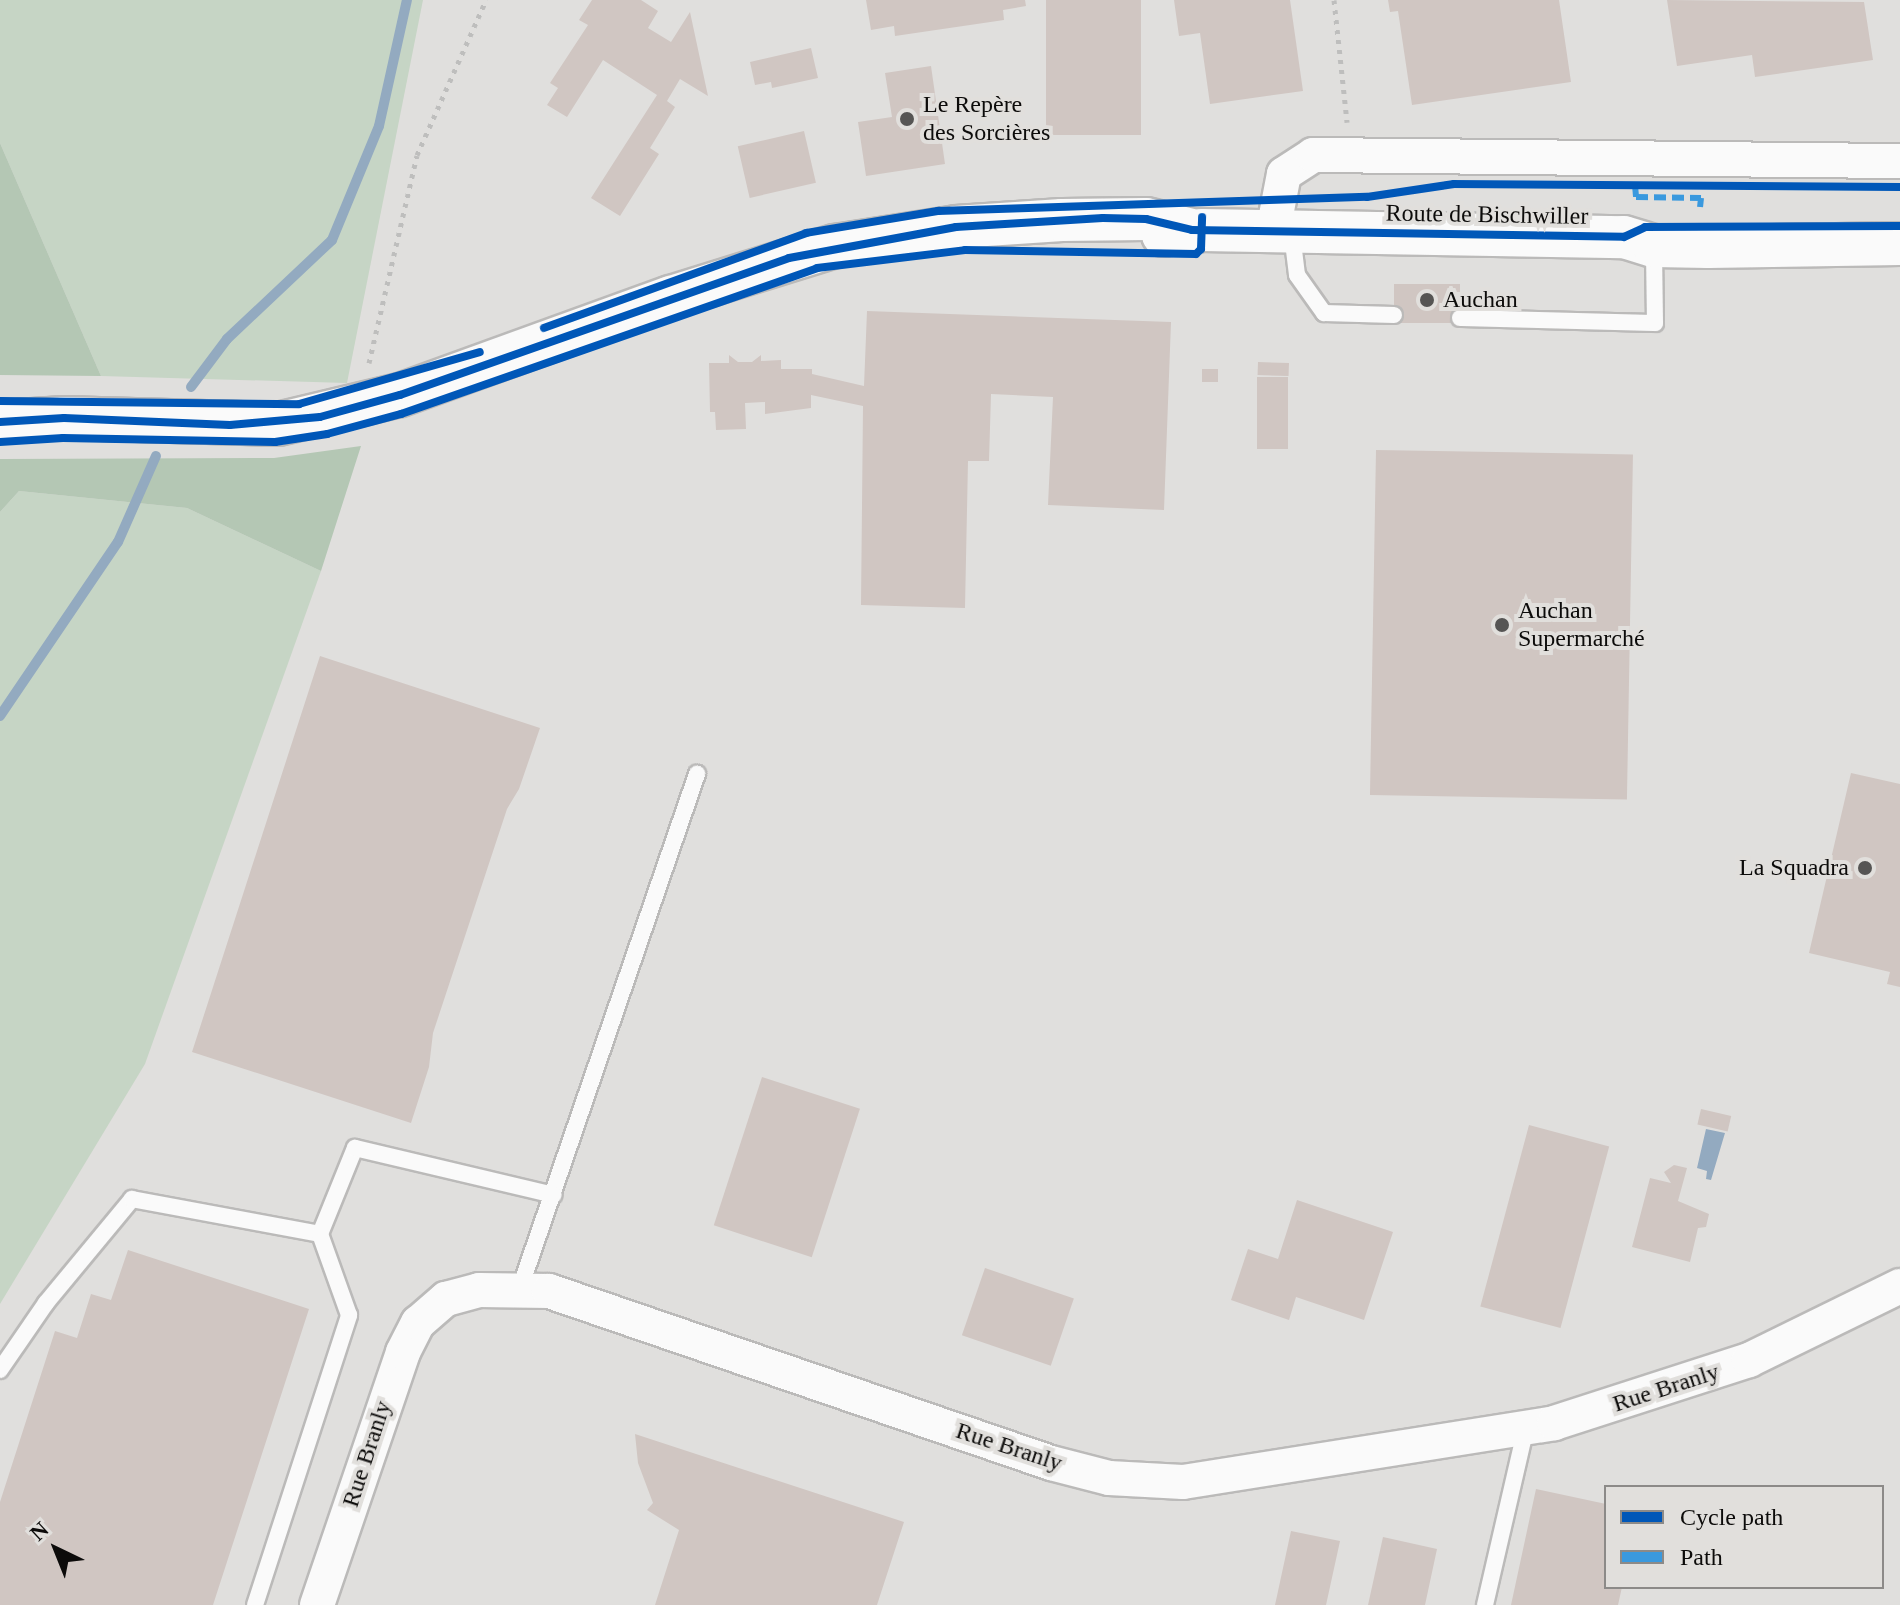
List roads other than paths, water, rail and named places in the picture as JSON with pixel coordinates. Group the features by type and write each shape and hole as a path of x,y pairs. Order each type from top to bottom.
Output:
{"street":[{"path":"1282,232 1284,174 1313,155 1900,161"},
{"name":"Route de Bischwiller","path":"0,422 64,418 230,425 320,417 400,395 731,276 871,240 956,227 1103,218 1146,219 1192,230 1900,244"},
{"name":"Route de Bischwiller","path":"1641,237 1900,226"},
{"name":"Rue Branly","path":"317,1605 390,1387 418,1323 446,1299 479,1290 520,1288 549,1291 1109,1478 1183,1482 1237,1477 1526,1428 1665,1391 1749,1360 1900,1286"}],"lane":[{"path":"1282,232 1297,275 1324,313 1394,315"},
{"path":"1460,318 1655,323 1641,237"},
{"path":"520,1288 697,774"},
{"path":"255,1605 349,1315 320,1234 355,1148 554,1195"},
{"path":"0,1370 46,1303 132,1199 320,1234"},
{"path":"1485,1605 1526,1428"}],"water":[{"path":"1706,1129 1725,1133 1711,1180 1706,1179 1707,1171 1697,1168"}],"waterway":[{"path":"191,387 227,339 332,240 379,126 407,0"},
{"path":"0,716 118,542 156,456"}],"place":[{"name":"Le Repère des Sorcières","path":"907,119"},
{"name":"Auchan","path":"1427,300"},
{"name":"Auchan Supermarché","path":"1502,625"},
{"name":"La Squadra","path":"1865,868"}]}
